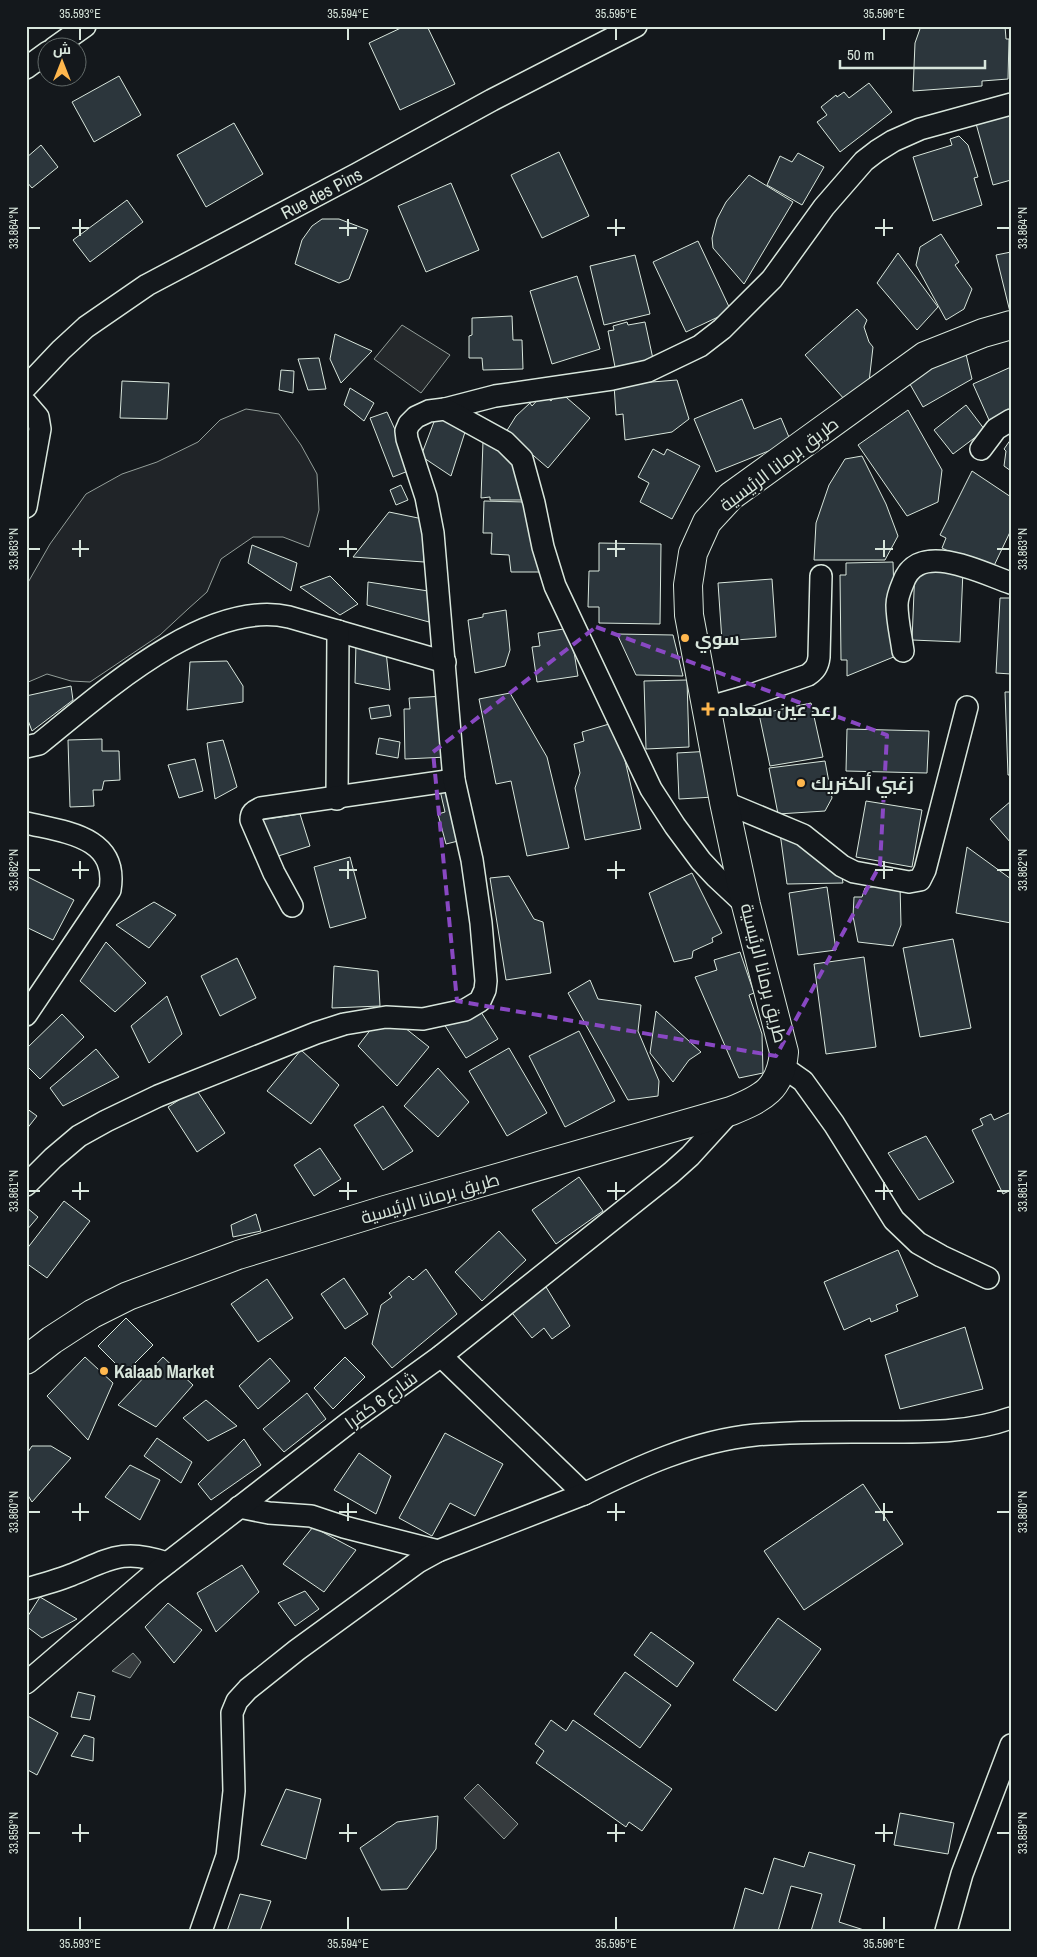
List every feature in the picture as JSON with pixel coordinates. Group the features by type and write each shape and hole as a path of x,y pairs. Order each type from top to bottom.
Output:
{"main road":[{"name":"طريق برمانا الرئيسية","path":"26,1360 52,1340 92,1314 128,1296 238,1255 385,1210 731,1111 751,1103 770,1089 778,1078 784,1052 782,1038 746,905 724,802 689,615 688,585 696,544 707,522 731,496 925,356 983,333 1011,325"}],"street":[{"path":"68,38 85,26"},
{"name":"Rue des Pins","path":"26,387 86,327 148,285 492,100 636,26"},
{"path":"26,68 38,59"},
{"path":"26,1185 53,1158 80,1136 158,1096 316,1033 344,1024 386,1017 422,1019 465,1010 476,1005 483,996 486,981 481,923 472,860 454,780 431,520 426,497 409,447 406,431 409,424 422,413 495,396 612,379 648,371 700,346 722,330 772,279 824,207 870,156 893,141 920,129 1011,104"},
{"path":"26,403 38,417 40,429 26,507"},
{"path":"444,409 505,442 522,458 534,502 543,548 555,586 651,789 701,861 746,905"},
{"path":"981,449 996,429 1011,420"},
{"path":"903,651 897,604 905,578 914,566 921,562 951,562 1011,583"},
{"path":"706,708 808,675 815,669 819,657 821,576"},
{"path":"26,747 39,744 110,687 148,660 221,622 246,615 277,614 445,662"},
{"path":"337,798 338,631"},
{"path":"724,802 803,836 842,866 854,872 910,882 920,880 925,870 967,707"},
{"path":"292,906 270,864 251,820 251,815 254,811 261,808 454,780"},
{"path":"26,823 80,835 92,842 102,852 108,864 111,882 110,890 26,1015"},
{"path":"782,1067 803,1081 834,1124 894,1220 918,1242 941,1256 988,1278"},
{"name":"شارع 6 كفرا","path":"26,1684 167,1563 347,1424 441,1356 671,1172 690,1156 731,1111"},
{"path":"441,1356 584,1494"},
{"path":"201,1931 227,1856 234,1791 232,1713 237,1701 248,1689 377,1590 418,1562 438,1551 584,1494 650,1462 696,1447 754,1435 952,1432 994,1424 1011,1418"},
{"path":"238,1507 311,1516 438,1551"},
{"path":"26,1589 70,1576 109,1558 141,1556 167,1563"},
{"path":"946,1931 962,1874 1011,1745"}],"highlighted area":[{"path":"596,627 887,735 880,865 776,1056 457,1001 433,752"}],"shaded area":[{"path":"402,325 450,355 421,393 374,359"},
{"path":"246,409 279,414 301,445 317,474 319,510 309,547 283,537 253,537 221,559 207,592 160,635 90,682 71,681 47,674 26,683 26,586 50,544 86,494 122,474 157,462 198,442 220,420"},
{"path":"133,1653 141,1662 130,1678 112,1671"},
{"path":"478,1784 518,1824 504,1839 464,1798"}],"building":[{"path":"405,26 427,26 455,84 400,110 369,43"},
{"path":"921,26 1005,26 1006,39 1009,39 1008,79 982,81 982,86 913,91 915,43"},
{"path":"119,76 141,115 94,142 72,102"},
{"path":"869,83 892,112 840,152 817,122 827,115 821,107 836,95 837,97 844,92 849,98"},
{"path":"1011,111 1011,180 993,185 975,120"},
{"path":"234,123 263,174 206,207 177,155"},
{"path":"959,136 968,145 978,177 974,178 982,205 933,221 913,157 952,145 950,139"},
{"path":"41,145 58,167 32,188 26,181 26,158"},
{"path":"559,152 589,216 542,238 511,175"},
{"path":"798,153 824,167 802,205 767,185 780,156 792,162"},
{"path":"749,175 793,202 744,284 713,248 712,238 717,219 726,202"},
{"path":"451,183 479,250 426,272 398,206"},
{"path":"127,200 143,222 90,262 73,240"},
{"path":"322,219 339,219 368,230 349,279 339,283 295,264 302,240 312,226"},
{"path":"941,234 959,262 955,265 972,289 964,309 946,320 916,265 920,247"},
{"path":"698,241 731,311 686,332 653,262"},
{"path":"1011,252 1011,312 1010,312 996,255"},
{"path":"898,253 938,307 917,330 877,283"},
{"path":"635,255 650,314 604,325 590,266"},
{"path":"577,276 600,349 552,364 530,291"},
{"path":"857,309 867,320 864,327 869,342 873,347 869,382 845,400 805,355"},
{"path":"512,316 513,340 522,340 523,369 483,370 482,358 469,358 469,336 472,335 472,318"},
{"path":"627,322 628,325 645,322 653,359 615,367 608,331 614,330 613,326"},
{"path":"335,334 372,351 341,383 330,359"},
{"path":"964,346 972,379 923,407 907,379"},
{"path":"319,358 326,389 308,390 298,359"},
{"path":"1011,367 1011,411 989,420 973,384"},
{"path":"281,370 294,371 293,393 279,390"},
{"path":"677,380 689,419 672,432 625,440 623,414 616,415 614,385"},
{"path":"122,381 169,383 167,419 120,418"},
{"path":"350,388 374,403 364,421 344,405"},
{"path":"559,391 590,418 548,468 506,432 516,416 530,403 532,406 543,394 551,401"},
{"path":"742,399 754,429 781,418 791,442 716,472 694,419"},
{"path":"966,405 985,430 953,454 934,430"},
{"path":"908,410 942,470 938,502 907,516 858,445"},
{"path":"387,412 413,469 393,477 370,418"},
{"path":"437,414 466,429 451,476 421,456"},
{"path":"1011,439 1011,471 1004,466 1006,451 1004,449"},
{"path":"483,441 505,449 515,462 524,500 490,500 490,497 481,498"},
{"path":"653,449 664,455 667,449 700,466 672,519 640,502 649,483 638,477"},
{"path":"862,456 886,504 898,536 885,560 814,560 816,523 829,485 845,459"},
{"path":"972,471 1011,497 1011,530 991,572 942,548 946,538 940,535"},
{"path":"401,485 408,500 396,505 390,490"},
{"path":"484,501 525,502 545,572 511,572 509,555 491,554 492,533 483,533"},
{"path":"389,512 423,519 424,562 353,557"},
{"path":"599,543 661,544 660,624 599,623 599,607 588,607 589,571 599,571"},
{"path":"252,545 297,563 291,591 248,563"},
{"path":"893,562 896,656 847,676 847,660 841,660 840,575 846,575 846,563"},
{"path":"915,568 963,570 960,642 912,640"},
{"path":"330,576 358,604 340,615 300,587"},
{"path":"772,579 776,637 722,641 718,583"},
{"path":"368,582 435,592 429,622 367,605"},
{"path":"1000,598 1011,598 1011,674 996,673"},
{"path":"506,610 510,650 505,666 475,673 468,620 483,617 483,614"},
{"path":"570,628 578,676 537,682 532,647 540,646 538,633"},
{"path":"617,634 673,635 683,676 636,675"},
{"path":"356,642 386,651 390,690 355,683"},
{"path":"227,661 243,686 243,702 187,710 190,662"},
{"path":"687,680 689,747 646,749 644,681"},
{"path":"71,686 73,700 32,731 26,715 26,696"},
{"path":"1005,692 1011,692 1011,775 1008,775"},
{"path":"510,693 547,757 569,848 527,856 511,781 496,784 479,699"},
{"path":"445,696 447,757 405,759 404,709 410,709 409,698"},
{"path":"811,703 823,757 770,766 759,714"},
{"path":"389,705 391,716 371,719 369,708"},
{"path":"616,722 641,829 585,840 575,788 580,773 574,744 584,741 582,732"},
{"path":"847,729 929,731 927,773 846,771"},
{"path":"379,738 400,742 398,758 376,754"},
{"path":"102,739 102,751 119,751 120,780 104,781 102,790 93,790 94,806 70,807 68,740"},
{"path":"223,740 237,787 215,799 207,743"},
{"path":"712,751 714,797 679,799 677,753"},
{"path":"195,759 203,791 179,798 168,765"},
{"name":"زغبي ألكتريك","path":"825,761 832,798 825,811 778,814 769,768"},
{"path":"451,783 466,839 446,844 438,814 445,812 439,786"},
{"path":"866,801 922,810 912,867 856,857"},
{"path":"1011,801 1011,843 990,819"},
{"path":"300,814 310,846 275,857 261,820"},
{"path":"780,833 841,871 843,883 787,884"},
{"path":"967,847 1011,879 1011,923 956,913"},
{"path":"350,857 366,918 330,928 314,867"},
{"path":"692,873 722,933 712,938 713,942 693,951 692,958 674,962 649,893"},
{"path":"26,876 74,900 53,940 26,927"},
{"path":"509,876 534,919 543,922 551,973 506,980 490,878"},
{"path":"900,885 901,925 893,946 858,942 853,916 854,897 862,897 865,888"},
{"path":"827,887 836,950 798,955 789,893"},
{"path":"154,902 176,915 149,948 116,925"},
{"path":"953,939 971,1028 920,1037 903,948"},
{"path":"106,942 146,983 115,1012 80,981"},
{"path":"740,952 754,993 749,995 762,1034 763,1073 739,1078 695,977 717,970 714,960"},
{"path":"864,957 876,1047 826,1054 814,964"},
{"path":"237,958 256,998 220,1016 201,976"},
{"path":"334,966 378,971 380,1006 332,1008"},
{"path":"590,980 598,999 641,1005 638,1031 659,1081 658,1096 628,1100 568,993"},
{"path":"167,996 182,1034 149,1063 131,1026"},
{"path":"656,1011 701,1052 689,1060 673,1082 650,1053"},
{"path":"481,1012 498,1039 466,1058 442,1021"},
{"path":"62,1014 84,1037 40,1079 26,1065 26,1049"},
{"path":"375,1024 400,1024 429,1047 397,1086 358,1046"},
{"path":"579,1031 615,1101 565,1127 529,1056"},
{"path":"509,1048 547,1113 507,1136 469,1071"},
{"path":"96,1049 119,1077 63,1106 50,1088"},
{"path":"301,1050 339,1085 311,1124 267,1091"},
{"path":"438,1068 469,1102 438,1137 404,1106"},
{"path":"196,1089 225,1133 197,1152 168,1107"},
{"path":"383,1106 413,1151 383,1170 354,1125"},
{"path":"26,1108 37,1116 26,1130"},
{"path":"1011,1112 1011,1190 1003,1194 972,1130 983,1125 980,1119 991,1114 994,1120"},
{"path":"926,1136 954,1182 919,1200 888,1153"},
{"path":"320,1148 341,1179 314,1196 294,1165"},
{"path":"579,1177 603,1211 556,1244 532,1210"},
{"path":"64,1201 90,1221 47,1278 26,1263 26,1250"},
{"path":"26,1207 38,1217 26,1231"},
{"path":"256,1214 261,1231 233,1237 231,1225"},
{"path":"499,1231 526,1260 482,1301 455,1272"},
{"path":"898,1250 918,1296 896,1305 898,1311 871,1322 870,1318 844,1330 824,1282"},
{"path":"426,1269 457,1314 392,1368 372,1344 381,1305 392,1297 389,1293 409,1276 413,1280"},
{"path":"344,1278 368,1314 345,1329 321,1294"},
{"path":"267,1279 293,1318 258,1342 231,1304"},
{"path":"543,1282 570,1326 552,1339 544,1328 532,1338 509,1309"},
{"path":"126,1318 153,1345 125,1373 98,1346"},
{"path":"965,1327 983,1389 900,1409 885,1355"},
{"path":"85,1357 113,1383 88,1440 47,1396"},
{"path":"163,1357 193,1385 156,1427 118,1405"},
{"path":"345,1357 365,1377 333,1409 314,1388"},
{"path":"270,1358 290,1381 258,1409 239,1386"},
{"path":"307,1393 326,1419 284,1452 263,1429"},
{"path":"206,1400 237,1426 208,1441 183,1418"},
{"path":"445,1433 503,1464 475,1516 450,1503 432,1536 399,1518"},
{"path":"157,1438 192,1462 181,1483 144,1456"},
{"path":"244,1439 261,1465 211,1500 198,1484"},
{"path":"32,1446 51,1446 71,1458 32,1502 26,1492 26,1455"},
{"path":"359,1453 391,1476 376,1514 334,1490"},
{"path":"130,1465 160,1480 140,1520 105,1497"},
{"path":"863,1484 903,1544 804,1610 764,1551"},
{"path":"313,1527 356,1550 324,1592 283,1564"},
{"path":"242,1565 259,1592 216,1632 197,1593"},
{"path":"305,1591 319,1609 295,1626 278,1603"},
{"path":"40,1597 77,1619 42,1638 26,1626 26,1619"},
{"path":"168,1603 202,1630 174,1663 145,1627"},
{"path":"778,1618 821,1649 776,1711 733,1680"},
{"path":"651,1632 694,1663 677,1687 634,1655"},
{"path":"625,1672 671,1705 640,1748 594,1714"},
{"path":"78,1692 95,1696 90,1720 71,1717"},
{"path":"26,1715 58,1733 37,1775 26,1769"},
{"path":"551,1720 566,1731 573,1720 672,1789 642,1831 629,1822 626,1827 536,1763 544,1751 535,1744"},
{"path":"84,1735 94,1738 93,1761 71,1756"},
{"path":"286,1789 321,1799 306,1859 261,1845"},
{"path":"900,1813 954,1823 948,1854 894,1845"},
{"path":"438,1816 436,1849 407,1889 381,1890 360,1848 397,1822"},
{"path":"809,1852 855,1865 839,1922 867,1931 811,1931 822,1894 791,1886 778,1931 733,1931 745,1888 763,1894 774,1858 804,1867"},
{"path":"240,1894 271,1901 260,1931 227,1931"}],"place":[{"name":"سوي","path":"685,638"},
{"name":"رعد عين سعاده","path":"708,709"},
{"name":"زغبي ألكتريك","path":"801,783"},
{"name":"Kalaab Market","path":"104,1371"}]}
